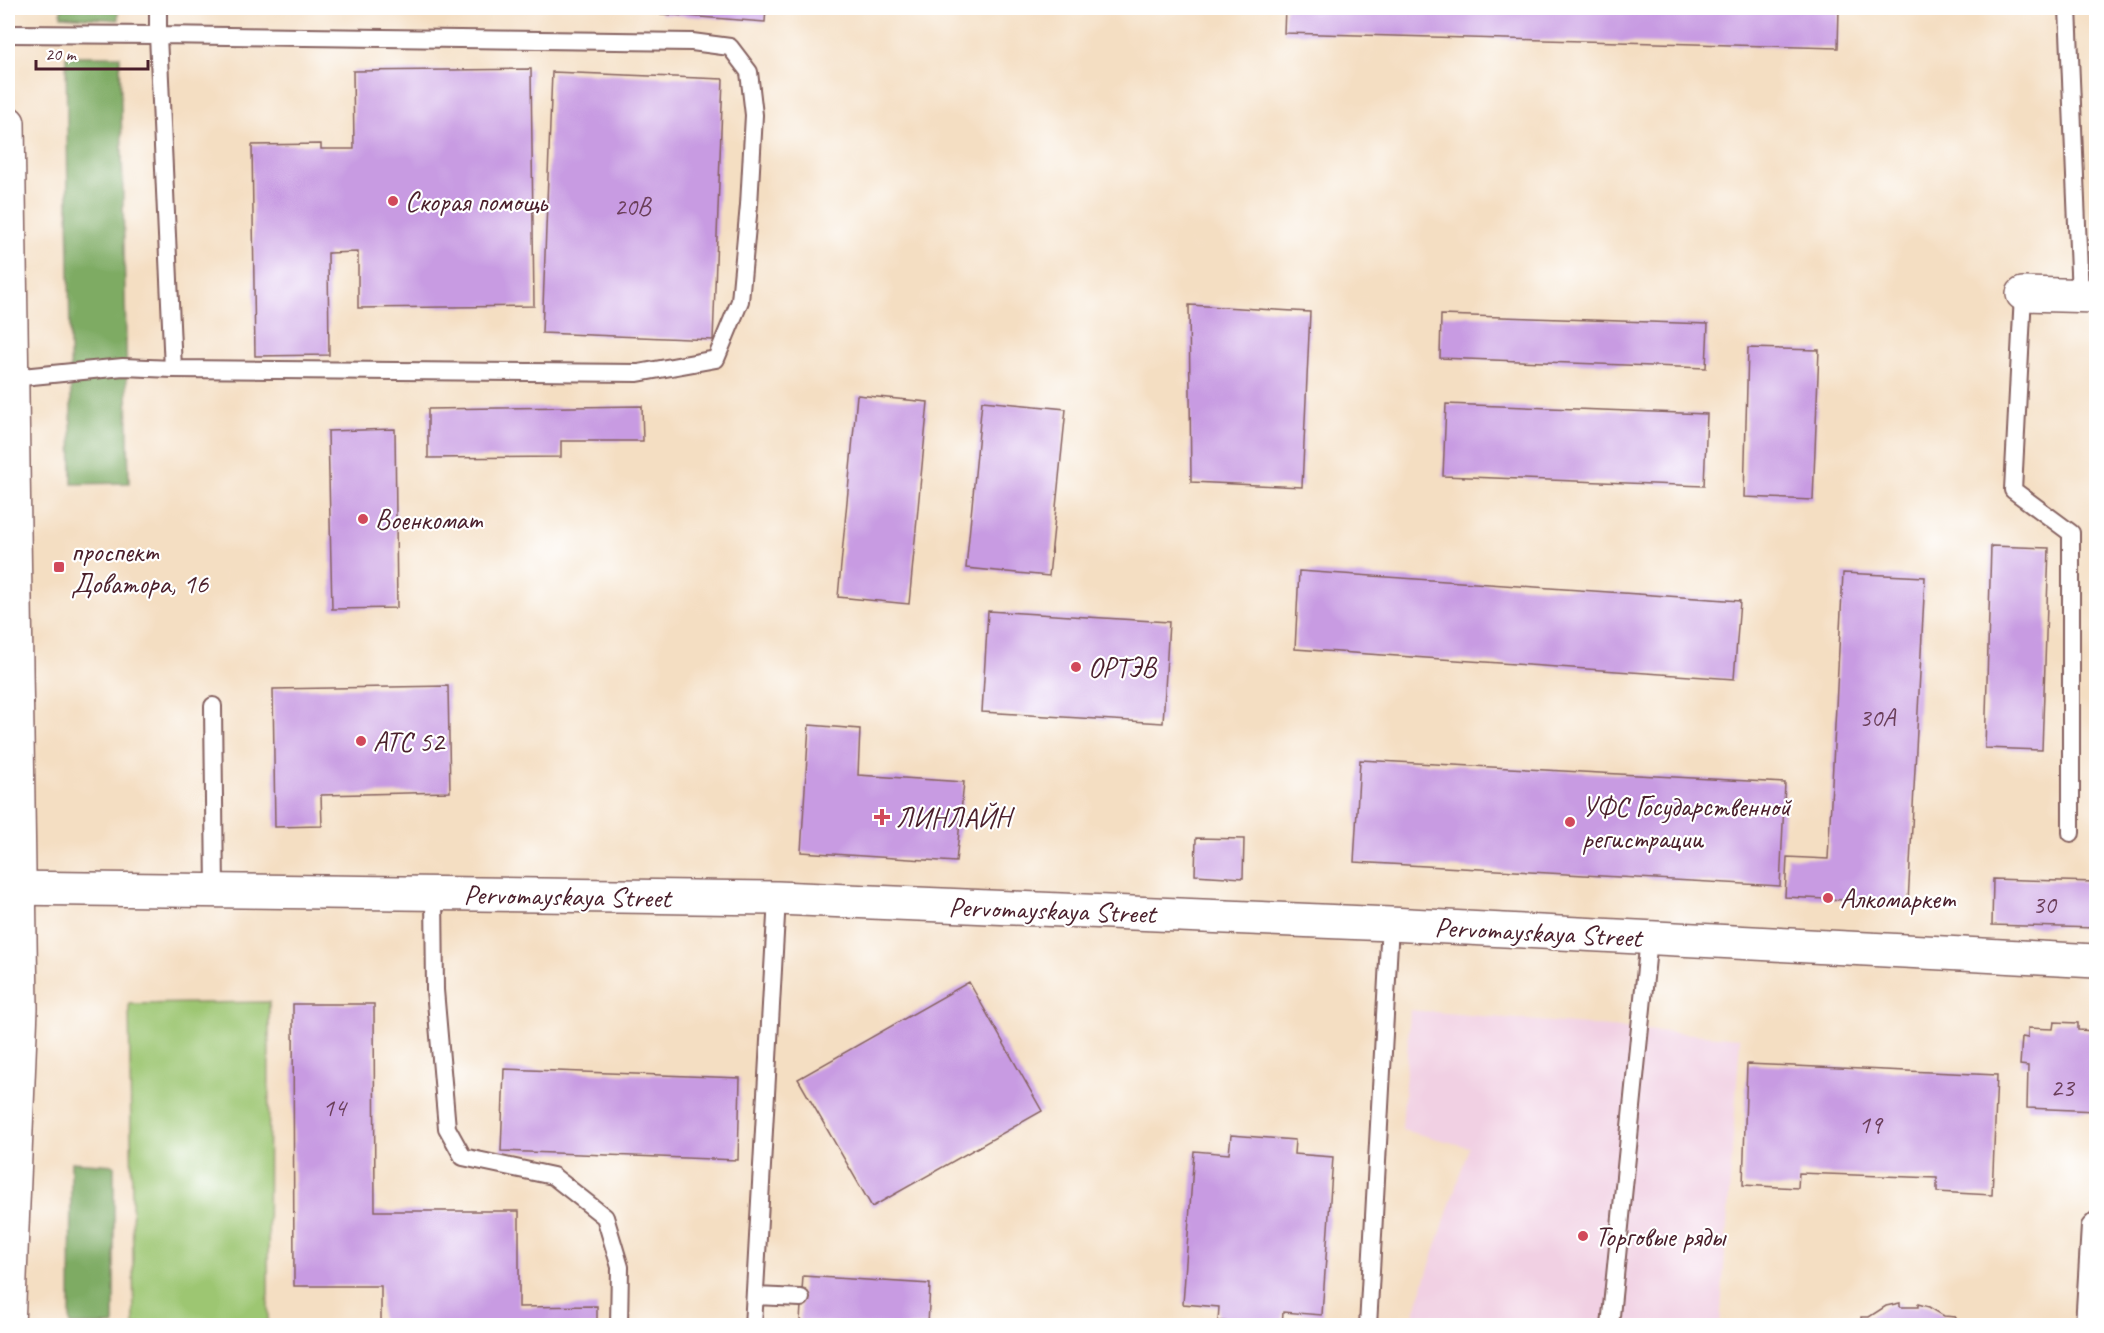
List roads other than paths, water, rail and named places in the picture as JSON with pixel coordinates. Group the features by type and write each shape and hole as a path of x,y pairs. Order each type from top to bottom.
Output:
{"street":[{"path":"8,123 12,378 14,888 21,1008 8,1326"},
{"path":"2023,294 2089,296"},
{"name":"Pervomayskaya Street","path":"14,888 777,898 1390,924 2097,961"}],"lane":[{"path":"158,8 173,369"},
{"path":"2068,8 2089,296"},
{"path":"8,34 158,34 701,43 730,47 749,72 754,115 740,301 716,359 639,373 123,367 12,378"},
{"path":"2023,294 2013,490 2071,533 2071,833"},
{"path":"213,706 215,892"},
{"path":"434,894 435,990 447,1128 463,1157 553,1176 605,1217 620,1268 619,1326"},
{"path":"753,1326 777,898"},
{"path":"1368,1326 1390,924"},
{"path":"1610,1326 1649,938"},
{"path":"2084,1326 2090,1226 2097,1220"},
{"path":"754,1296 801,1298"}],"place":[{"name":"Скорая помощь","path":"393,201"},
{"name":"Военкомат","path":"363,519"},
{"name":"проспект Доватора, 16","path":"59,567"},
{"name":"ОРТЭВ","path":"1076,667"},
{"name":"АТС 52","path":"361,741"},
{"name":"ЛИНЛАЙН","path":"882,817"},
{"name":"УФС Государственной регистрации","path":"1570,822"},
{"name":"Алкомаркет","path":"1828,898"},
{"name":"Торговые ряды","path":"1583,1236"}]}
